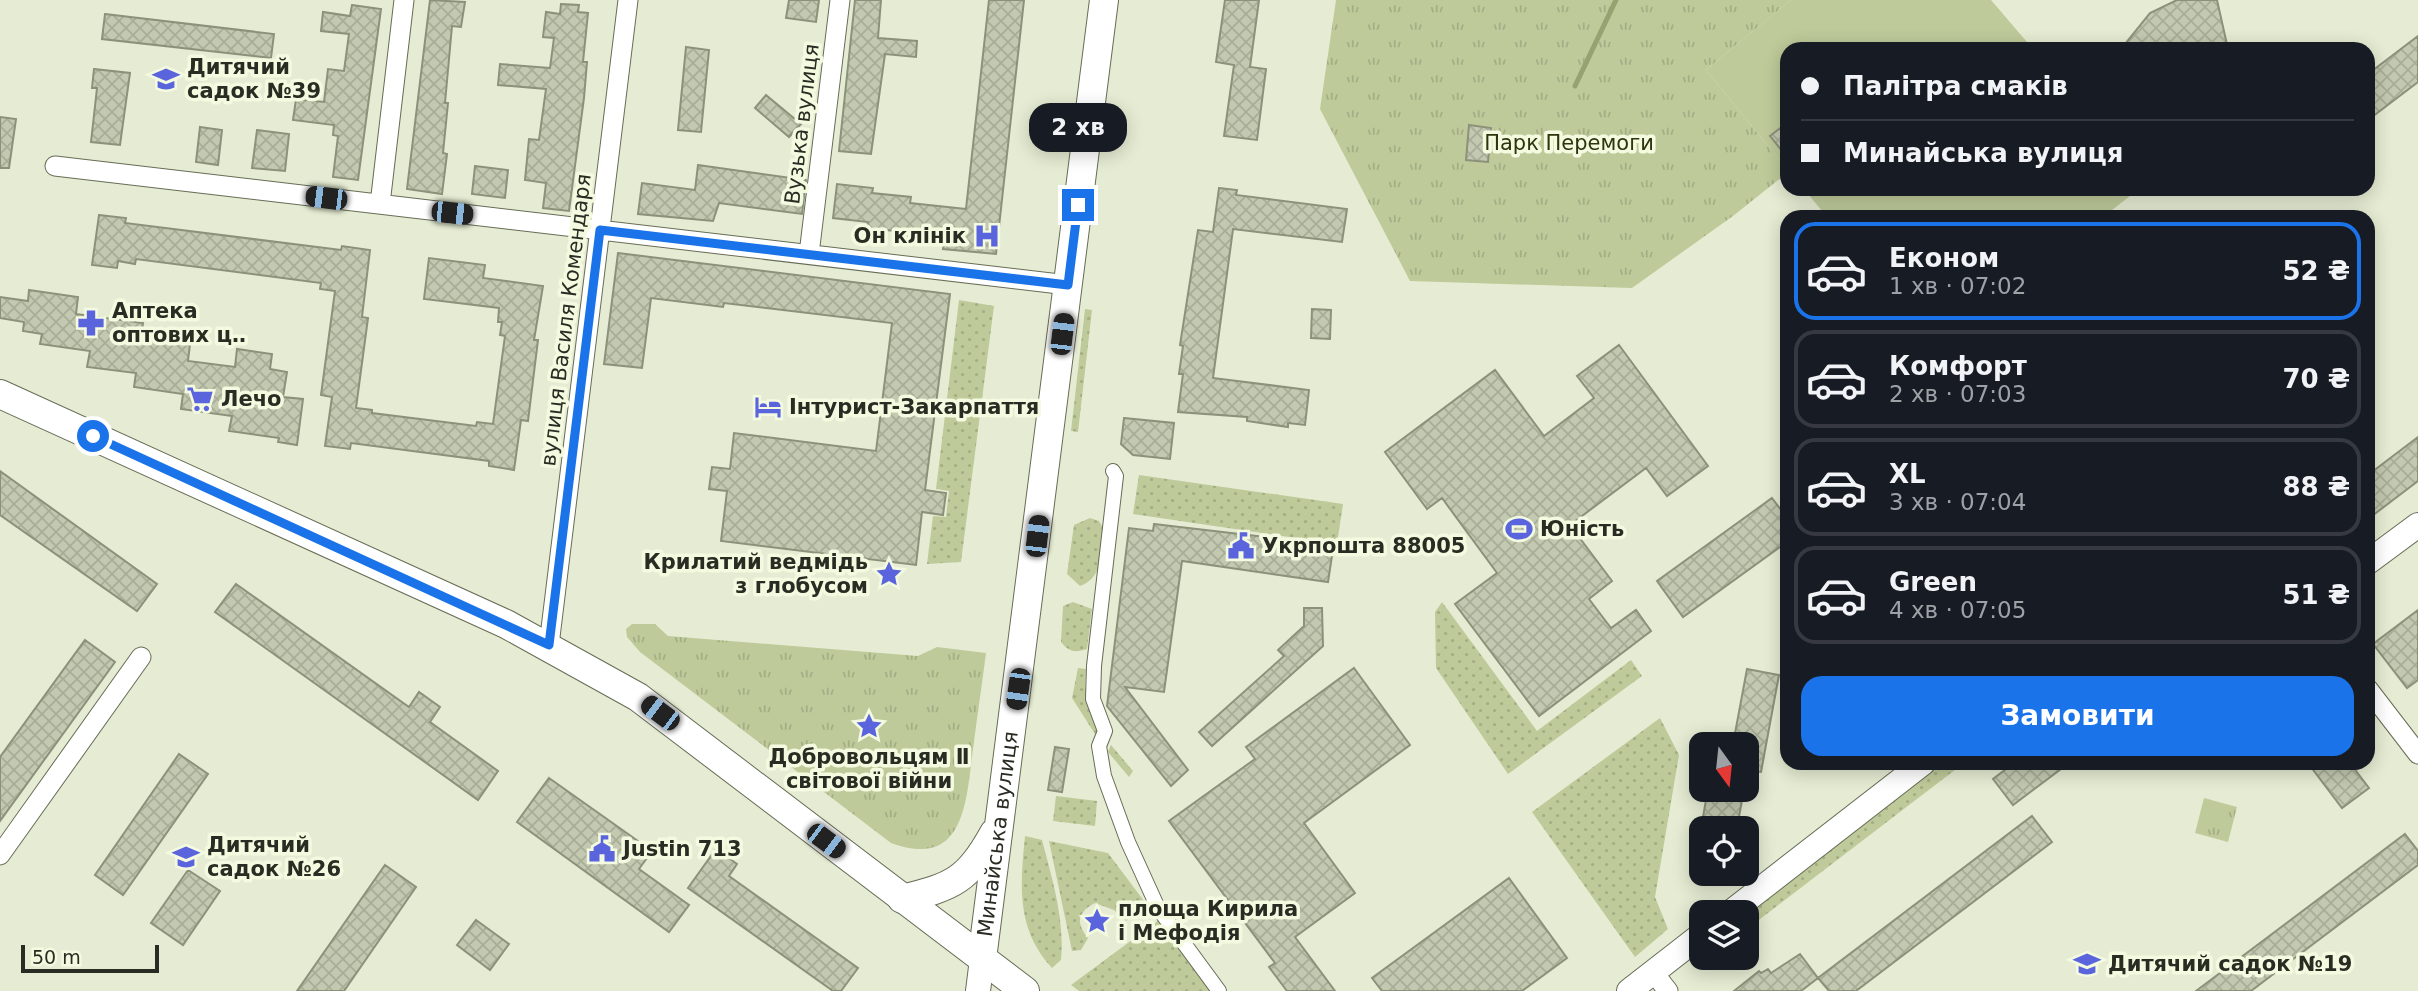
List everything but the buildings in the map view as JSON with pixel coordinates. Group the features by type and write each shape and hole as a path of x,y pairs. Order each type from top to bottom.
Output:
{"main road":[{"name":"Минайська вулиця","path":"982,959 1104,0"},
{"path":"0,394 549,645 638,697 1025,991"},
{"path":"902,899 937,890 956,881 975,866 1000,822"}],"street":[{"path":"380,204 404,0"},
{"name":"вулиця Василя Комендаря","path":"549,645 628,0"},
{"name":"Вузька вулиця","path":"809,254 841,0"},
{"path":"55,166 1068,285"},
{"path":"1113,471 1116,475 1094,666 1093,699 1105,731 1099,746 1104,776 1158,908 1219,991"},
{"path":"2375,557 2418,525"},
{"path":"0,855 141,657"},
{"path":"2375,698 2418,754"},
{"path":"1746,900 1914,770"},
{"path":"1629,991 1660,982 1689,949"},
{"path":"978,991 982,959"}],"green space":[{"name":"Парк Перемоги","path":"1336,0 1791,0 1706,70 1780,160 1780,179 1733,216 1632,288 1410,281 1320,109"},
{"path":"1791,0 1991,0 2027,42 1780,42 1780,160 1706,70"},
{"path":"1810,196 2130,196 2112,210 1821,210"},
{"path":"959,300 994,306 961,562 927,564 933,516 946,517 949,491 936,489"},
{"path":"1085,309 1092,310 1078,432 1071,431"},
{"path":"1139,475 1343,504 1337,544 1133,514"},
{"path":"1090,518 1099,521 1104,529 1100,562 1093,577 1080,586 1067,574 1074,525"},
{"path":"1073,602 1092,609 1087,649 1079,651 1070,650 1061,642 1063,606"},
{"path":"1442,602 1537,731 1631,660 1642,676 1508,774 1436,668 1435,612"},
{"path":"632,624 655,624 668,636 918,656 937,647 986,653 968,790 957,826 948,839 934,847 915,849 891,843 640,652 627,637 626,629"},
{"path":"1078,668 1086,669 1085,686 1101,730 1095,734 1072,698"},
{"path":"1660,718 1679,755 1655,897 1668,929 1635,957 1532,812"},
{"path":"1111,745 1133,771 1129,777 1108,752"},
{"path":"1931,770 1955,770 1759,920 1759,903"},
{"path":"1056,796 1097,801 1095,826 1053,821"},
{"path":"2204,798 2237,807 2228,842 2195,833"},
{"path":"1025,836 1042,840 1057,899 1061,960 1052,968 1040,953 1026,922 1022,889"},
{"path":"1049,841 1108,853 1147,905 1126,921 1114,910 1095,903 1089,906 1080,918 1081,927 1088,938 1081,950 1072,951"},
{"path":"1159,920 1211,991 1079,991 1071,985"}],"waterway":[{"path":"1575,86 1616,0"}],"place":[{"name":"Дитячий садок №39","path":"166,79"},
{"name":"Он клінік","path":"987,236"},
{"name":"Аптека оптових ц‥","path":"91,323"},
{"name":"Лечо","path":"200,399"},
{"name":"Інтурист-Закарпаття","path":"768,407"},
{"name":"Юність","path":"1519,529"},
{"name":"Укрпошта 88005","path":"1241,546"},
{"name":"Крилатий ведмідь з глобусом","path":"889,574"},
{"name":"Добровольцям Ⅱ світової війни","path":"869,726"},
{"name":"Justin 713","path":"602,849"},
{"name":"Дитячий садок №26","path":"186,857"},
{"name":"площа Кирила і Мефодія","path":"1097,921"},
{"name":"Дитячий садок №19","path":"2087,964"}],"route":[{"path":"93,436 549,645 600,230 1068,285 1078,205"}]}
